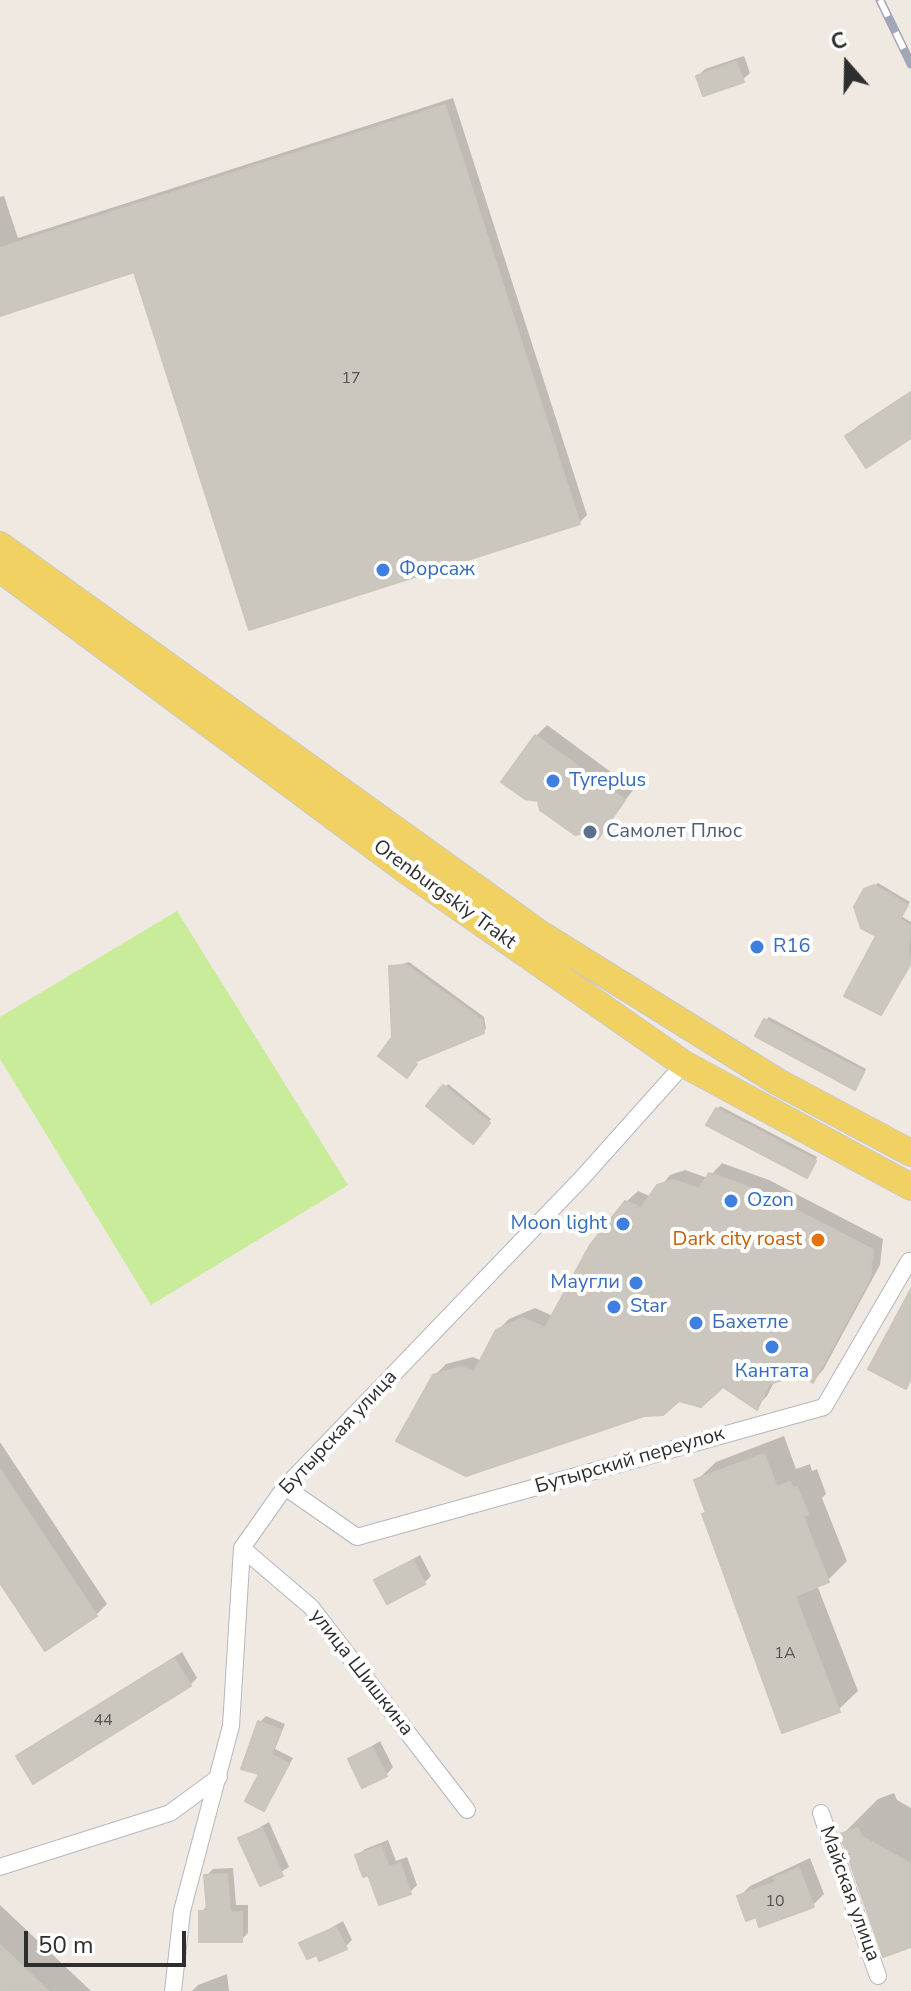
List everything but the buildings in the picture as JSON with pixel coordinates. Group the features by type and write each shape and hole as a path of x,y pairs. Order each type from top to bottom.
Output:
{"main road":[{"name":"Orenburgskiy Trakt","path":"0,545 542,935 778,1082 911,1153"},
{"name":"Orenburgskiy Trakt","path":"0,569 407,871 684,1064 911,1187"}],"street":[{"name":"Бутырская улица","path":"242,1548 285,1487 640,1117 684,1064"},
{"name":"Бутырский переулок","path":"285,1487 357,1537 824,1407 909,1261"},
{"path":"173,1991 182,1911 231,1726 242,1548"},
{"name":"улица Шишкина","path":"242,1548 311,1607 467,1810"},
{"path":"0,1867 170,1813 219,1777"},
{"name":"Майская улица","path":"821,1813 878,1976"}],"green space":[{"path":"177,911 348,1185 151,1305 0,1059 0,1017"}],"railway":[{"path":"880,0 911,64"}],"place":[{"name":"Форсаж","path":"383,570"},
{"name":"Tyreplus","path":"553,781"},
{"name":"Самолет Плюс","path":"590,832"},
{"name":"R16","path":"757,947"},
{"name":"Ozon","path":"731,1201"},
{"name":"Moon light","path":"623,1224"},
{"name":"Dark city roast","path":"818,1240"},
{"name":"Маугли","path":"636,1283"},
{"name":"Star","path":"614,1307"},
{"name":"Бахетле","path":"696,1323"},
{"name":"Кантата","path":"772,1347"}]}
